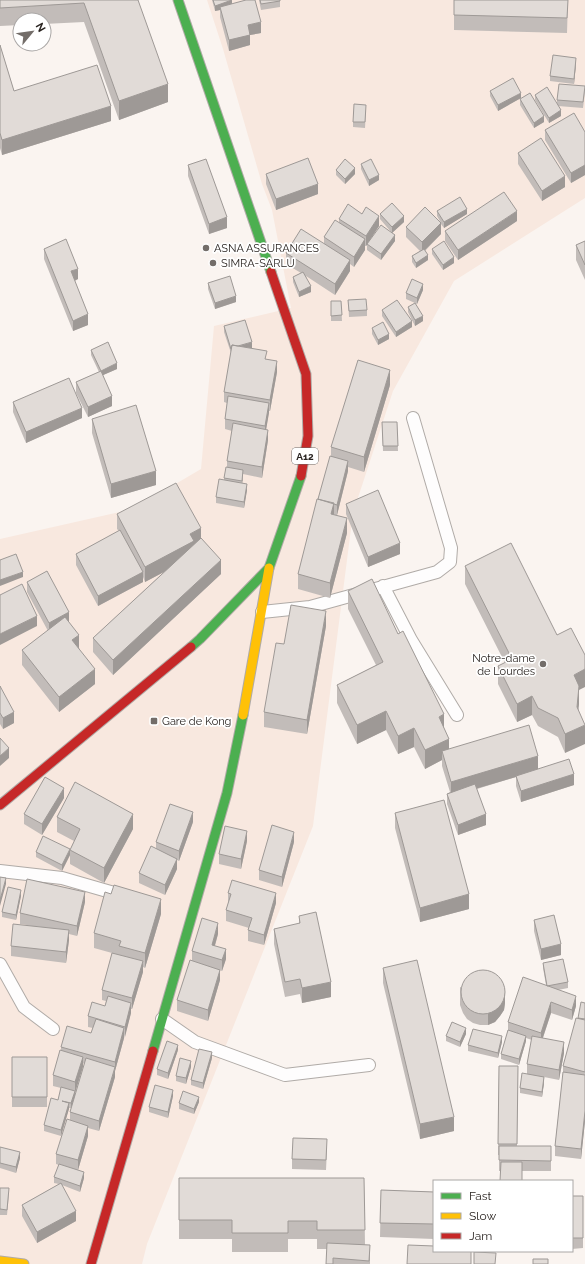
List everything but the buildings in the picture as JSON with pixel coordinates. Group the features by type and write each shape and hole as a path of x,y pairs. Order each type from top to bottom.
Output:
{"main road":[{"name":"A12","path":"0,805 200,639 269,568 301,480 308,436 306,374 178,0"},
{"path":"91,1264 227,793 242,721 269,568"},
{"path":"0,1261 24,1264"}],"lane":[{"path":"262,612 310,607 437,572 450,562 451,548 413,418"},
{"path":"383,586 411,640 456,715"},
{"path":"0,871 62,878 138,900"},
{"path":"0,964 24,1007 52,1029"},
{"path":"162,1019 195,1042 285,1074 369,1065"}],"shaded area":[{"path":"207,0 585,0 585,198 454,281 393,391 353,513 313,826 147,1244 142,1264 0,1264 0,539 133,509 201,469 214,326 291,308 272,210 262,184 223,49"}],"traffic: fast":[{"path":"178,0 271,272"},
{"path":"191,647 269,568 301,476"},
{"path":"153,1051 227,793 243,715"}],"traffic: slow":[{"path":"243,715 269,568"},
{"path":"0,1261 24,1264"}],"traffic: jam":[{"path":"271,272 306,374 308,436 301,476"},
{"path":"0,805 191,647"},
{"path":"91,1264 153,1051"}],"place":[{"name":"ASNA ASSURANCES","path":"206,248"},
{"name":"SIMRA-SARLU","path":"213,263"},
{"name":"Notre-dame de Lourdes","path":"543,664"},
{"name":"Gare de Kong","path":"154,721"}]}
